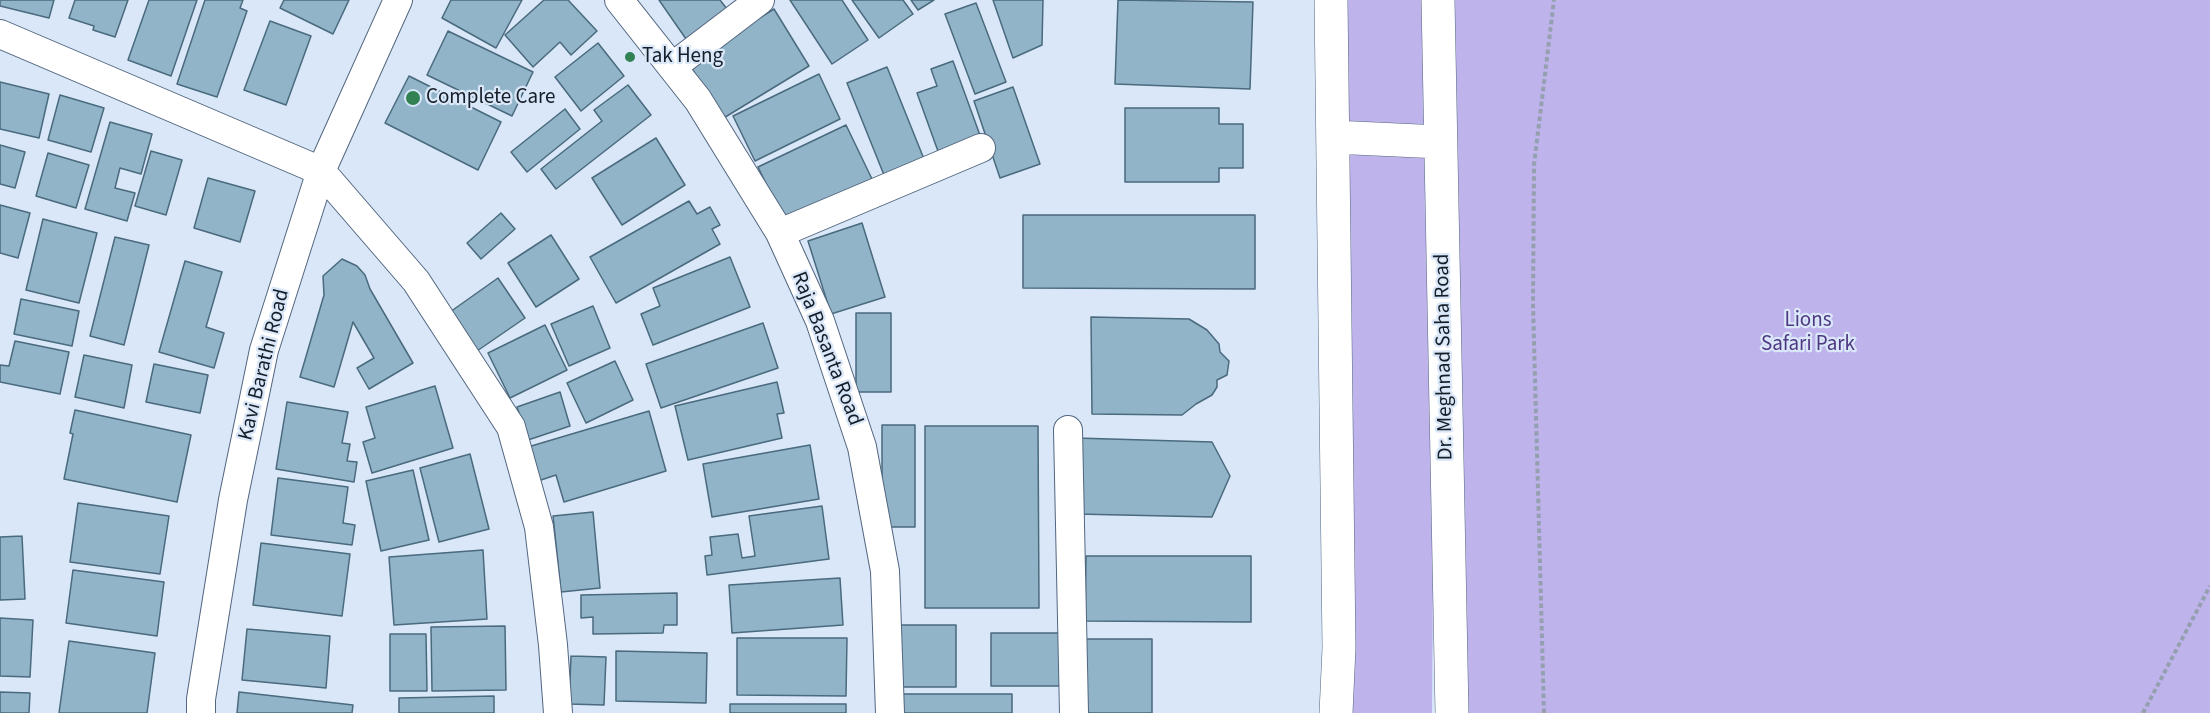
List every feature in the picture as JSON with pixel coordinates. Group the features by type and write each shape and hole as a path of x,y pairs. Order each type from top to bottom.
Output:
{"street":[{"name":"Kavi Barathi Road","path":"201,713 201,699 233,500 264,350 321,171 398,0"},
{"name":"Raja Basanta Road","path":"619,0 698,100 780,233 820,321 862,447 885,571 890,713"},
{"path":"672,67 760,0"},
{"path":"1331,0 1339,648 1336,713"},
{"name":"Dr. Meghnad Saha Road","path":"1438,0 1452,713"},
{"path":"0,34 321,171 416,281 511,427 539,527 553,645 558,713"},
{"path":"1333,137 1440,142"},
{"path":"780,233 981,148"},
{"path":"1068,429 1074,713"}],"path":[{"path":"1544,713 1533,304 1534,165 1554,0"},
{"path":"2143,713 2210,586"}],"green space":[{"path":"1338,0 1428,0 1435,315 1432,713 1344,713"},
{"name":"Lions Safari Park","path":"1441,0 2210,0 2210,713 1454,713"}],"building":[{"path":"0,0 54,0 49,18 0,6"},
{"path":"75,0 128,0 115,37 93,30 94,26 69,18"},
{"path":"149,0 197,0 171,76 128,60"},
{"path":"205,0 243,0 240,8 247,11 217,97 177,84"},
{"path":"284,0 349,0 333,34 280,8"},
{"path":"451,0 522,0 496,48 442,18"},
{"path":"544,0 568,0 597,31 571,55 560,42 533,67 505,35"},
{"path":"659,0 720,0 727,9 686,39"},
{"path":"790,0 842,0 868,40 832,64"},
{"path":"852,0 903,0 913,14 879,38"},
{"path":"911,0 934,0 918,10"},
{"path":"993,0 1043,0 1042,45 1013,58"},
{"path":"1118,0 1253,2 1250,89 1115,84"},
{"path":"976,3 1006,82 975,94 945,14"},
{"path":"774,9 809,66 722,119 688,62"},
{"path":"270,21 311,36 286,105 244,90"},
{"path":"448,31 533,72 512,116 427,75"},
{"path":"598,43 624,76 581,111 555,77"},
{"path":"953,61 981,138 939,154 917,93 937,86 931,69"},
{"path":"887,67 924,159 884,175 847,83"},
{"path":"819,74 840,119 755,161 733,116"},
{"path":"409,76 501,122 478,170 385,123"},
{"path":"0,82 49,94 39,138 0,129"},
{"path":"628,85 651,115 556,189 541,169 602,121 594,110"},
{"path":"1013,87 1040,164 1000,178 974,101"},
{"path":"60,95 104,108 91,152 48,140"},
{"path":"1125,108 1219,108 1219,124 1243,124 1243,168 1219,168 1219,182 1125,182"},
{"path":"565,109 580,129 527,172 511,152"},
{"path":"110,122 152,134 141,174 120,168 115,188 135,193 127,221 85,209"},
{"path":"846,125 872,179 784,221 758,167"},
{"path":"656,138 685,185 622,225 592,178"},
{"path":"0,145 25,152 15,188 0,184"},
{"path":"151,151 182,160 166,215 135,206"},
{"path":"48,153 89,165 76,208 36,196"},
{"path":"208,178 255,191 240,242 194,228"},
{"path":"689,201 697,214 710,207 720,225 712,229 720,244 616,303 590,257"},
{"path":"0,205 30,213 18,258 0,253"},
{"path":"501,213 515,229 481,259 467,243"},
{"path":"1023,215 1255,215 1255,289 1023,288"},
{"path":"43,219 97,233 79,303 26,290"},
{"path":"862,223 885,297 831,314 808,241"},
{"path":"551,235 579,279 536,307 508,263"},
{"path":"115,237 149,245 124,345 90,336"},
{"path":"730,257 750,307 653,345 641,314 660,306 653,288"},
{"path":"342,259 357,266 365,275 370,289 413,363 369,389 357,368 374,358 353,322 334,387 300,377 324,295 323,276"},
{"path":"185,261 222,272 206,327 224,333 214,368 159,352"},
{"path":"498,278 525,318 477,351 450,312"},
{"path":"21,299 79,311 72,346 14,334"},
{"path":"593,306 610,348 569,366 551,324"},
{"path":"856,313 891,313 891,392 856,392"},
{"path":"1091,317 1189,319 1207,330 1219,344 1220,352 1229,361 1227,375 1217,380 1217,387 1212,395 1182,415 1092,414"},
{"path":"763,323 778,368 661,408 646,364"},
{"path":"545,325 567,370 510,398 488,353"},
{"path":"15,341 69,352 60,394 0,382 0,365 9,366"},
{"path":"84,355 132,365 124,408 75,397"},
{"path":"615,361 633,400 586,423 567,383"},
{"path":"154,364 208,375 200,413 146,402"},
{"path":"777,382 784,413 777,414 782,438 688,460 675,406"},
{"path":"435,386 453,448 372,473 363,442 375,438 366,407"},
{"path":"560,392 570,426 528,440 517,407"},
{"path":"287,402 348,412 342,443 350,444 347,461 357,462 354,482 276,469"},
{"path":"75,410 191,435 177,502 64,479 73,434 70,433"},
{"path":"649,411 666,471 564,502 556,475 538,481 528,447"},
{"path":"882,425 915,425 915,527 882,527"},
{"path":"925,426 1038,426 1039,608 925,608"},
{"path":"1076,438 1212,442 1230,476 1212,517 1076,514"},
{"path":"810,445 819,499 712,517 703,464"},
{"path":"470,454 489,529 439,542 420,468"},
{"path":"413,470 429,540 381,551 366,481"},
{"path":"278,478 348,487 343,523 355,525 352,545 271,535"},
{"path":"78,503 169,516 160,574 70,562"},
{"path":"822,506 829,559 707,575 705,556 712,555 710,537 738,534 742,558 755,556 749,516"},
{"path":"593,512 600,588 561,592 553,516"},
{"path":"22,536 25,599 0,600 0,537"},
{"path":"261,543 350,554 342,616 253,605"},
{"path":"483,550 487,619 394,625 389,557"},
{"path":"1086,556 1251,556 1251,622 1085,621"},
{"path":"73,570 164,582 157,636 66,623"},
{"path":"840,578 843,625 732,633 729,585"},
{"path":"677,593 677,625 664,625 663,633 593,634 593,617 581,618 581,595"},
{"path":"0,618 33,620 30,677 0,676"},
{"path":"896,625 956,625 956,687 896,687"},
{"path":"505,626 506,690 432,691 431,627"},
{"path":"247,629 330,636 326,688 242,680"},
{"path":"991,633 1063,633 1063,686 991,686"},
{"path":"390,634 426,634 427,691 390,691"},
{"path":"737,638 847,638 846,696 737,695"},
{"path":"1083,639 1152,639 1152,713 1083,713"},
{"path":"69,641 155,653 147,713 59,713"},
{"path":"616,651 707,653 706,703 616,701"},
{"path":"571,656 606,657 604,705 569,704"},
{"path":"0,692 30,693 29,713 0,713"},
{"path":"239,692 353,705 352,713 237,713"},
{"path":"902,694 1012,694 1012,713 902,713"},
{"path":"494,696 494,713 399,713 399,698"},
{"path":"730,704 846,704 846,713 730,713"}],"place":[{"name":"Tak Heng","path":"630,57"},
{"name":"Complete Care","path":"413,98"}]}
